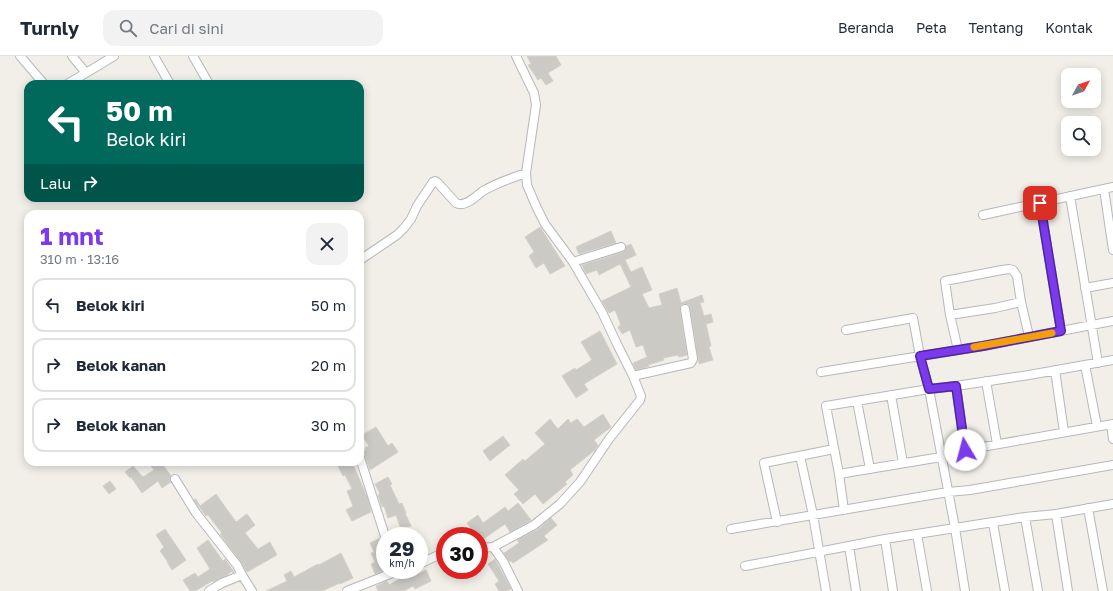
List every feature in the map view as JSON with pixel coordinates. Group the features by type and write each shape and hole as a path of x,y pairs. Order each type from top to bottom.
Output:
{"street":[{"path":"20,56 41,80"},
{"path":"72,56 86,73"},
{"path":"74,80 114,56"},
{"path":"154,56 168,80"},
{"path":"193,56 207,80"},
{"path":"488,547 493,547 539,522 560,504 580,482 609,439 640,400 641,396 602,312 573,262 545,224 527,185 526,173 536,106 534,94 516,56"},
{"path":"364,257 397,235 404,228 433,182 435,181 456,203 462,204 495,184 526,173"},
{"path":"983,215 1109,188 1113,250"},
{"path":"1070,196 1098,362"},
{"path":"1040,203 1061,331"},
{"path":"573,262 621,247"},
{"path":"958,350 950,315 945,281 1002,270 1013,270 1016,273 1029,336"},
{"path":"1085,288 1113,283"},
{"path":"950,315 995,308 1021,302"},
{"path":"633,376 691,363 693,360 685,309"},
{"path":"846,330 913,318 920,356 929,389 955,528 965,591"},
{"path":"821,372 958,350 1113,320"},
{"path":"844,510 839,474 826,406 1113,360"},
{"path":"1085,365 1098,426"},
{"path":"1055,370 1064,432"},
{"path":"986,381 997,444"},
{"path":"956,386 965,450"},
{"path":"891,395 903,463"},
{"path":"857,400 870,469"},
{"path":"839,474 1112,424 1113,439"},
{"path":"777,522 764,463 834,450"},
{"path":"800,456 813,515 826,591"},
{"path":"731,529 1113,465"},
{"path":"363,466 383,527"},
{"path":"175,479 196,514 237,565 252,591"},
{"path":"745,566 884,539 1025,517 1056,514 1113,504"},
{"path":"1088,508 1103,591"},
{"path":"1056,514 1068,591"},
{"path":"1025,517 1038,591"},
{"path":"993,522 1005,591"},
{"path":"917,534 927,591"},
{"path":"884,539 893,591"},
{"path":"849,546 856,591"},
{"path":"493,547 518,591"},
{"path":"209,591 222,583 242,575"},
{"path":"347,591 377,579"}],"building":[{"path":"527,56 556,56 561,65 548,73 553,81 546,85 541,78 538,80 528,65 531,64"},
{"path":"540,227 565,266 550,274 544,263 536,268 529,256 534,252 525,237"},
{"path":"611,231 616,243 579,254 576,247"},
{"path":"631,244 636,255 625,260 631,272 642,267 652,290 642,294 649,308 662,305 659,294 677,288 681,303 702,295 704,302 700,303 704,316 711,314 713,322 706,324 711,346 709,347 713,360 699,364 690,308 689,305 685,304 681,305 680,310 687,355 663,358 664,360 636,370 633,363 647,357 643,345 636,347 630,330 622,334 618,327 621,325 615,310 609,313 602,301 631,287 620,264 599,275 597,270 586,274 582,265 623,252 626,246"},
{"path":"600,331 617,364 584,384 588,390 576,398 562,376 575,368 576,370 592,360 581,342"},
{"path":"603,414 611,427 594,440 598,445 595,450 570,470 573,475 565,482 567,484 543,504 535,494 523,504 514,494 519,490 505,475 523,459 525,461 545,444 535,433 550,419 558,429 568,419 571,423 577,419 584,427"},
{"path":"376,427 388,446 392,443 398,452 370,470 364,455 364,452 366,450 365,448 369,446 364,438 364,434"},
{"path":"503,436 510,445 490,461 483,451"},
{"path":"133,466 143,477 154,470 151,466 164,466 171,476 171,482 162,488 158,481 142,493 131,477 130,478 125,472"},
{"path":"338,466 354,466 368,499 371,512 352,521 346,510 353,506 347,491 352,489 345,475 343,476"},
{"path":"388,477 399,504 402,503 411,526 400,527 396,515 388,518 384,506 382,507 378,495 380,494 375,484"},
{"path":"110,481 116,489 109,494 103,486"},
{"path":"216,494 236,522 247,514 255,525 245,533 258,549 270,542 277,555 247,572 220,534 222,533 208,515 206,516 194,500 196,499 200,506"},
{"path":"518,503 531,520 510,532 505,524 488,536 488,527 470,527 467,523 478,515 483,523 505,507 508,511"},
{"path":"551,518 557,525 544,536 548,540 513,563 511,561 510,562 504,553 519,543 517,540 537,530"},
{"path":"165,529 186,560 172,570 160,551 164,547 156,535"},
{"path":"208,540 223,561 225,559 234,572 233,573 232,571 226,576 213,582 212,581 195,591 190,591 183,580 195,573 198,577 210,569 197,548"},
{"path":"376,540 375,574 371,564 375,562 371,553 374,552 370,543"},
{"path":"341,553 353,578 322,591 266,591 287,581 284,575 291,571 294,577"},
{"path":"495,559 511,589 508,591 499,591 495,584 499,581 488,564"},
{"path":"428,574 431,581 415,589 413,586 404,591 378,591 376,586 387,581 389,585 399,579 428,579"}],"slow traffic":[{"path":"974,347 1052,333"}],"route":[{"path":"965,450 956,386 929,389 920,356 1061,331 1040,203"}]}
